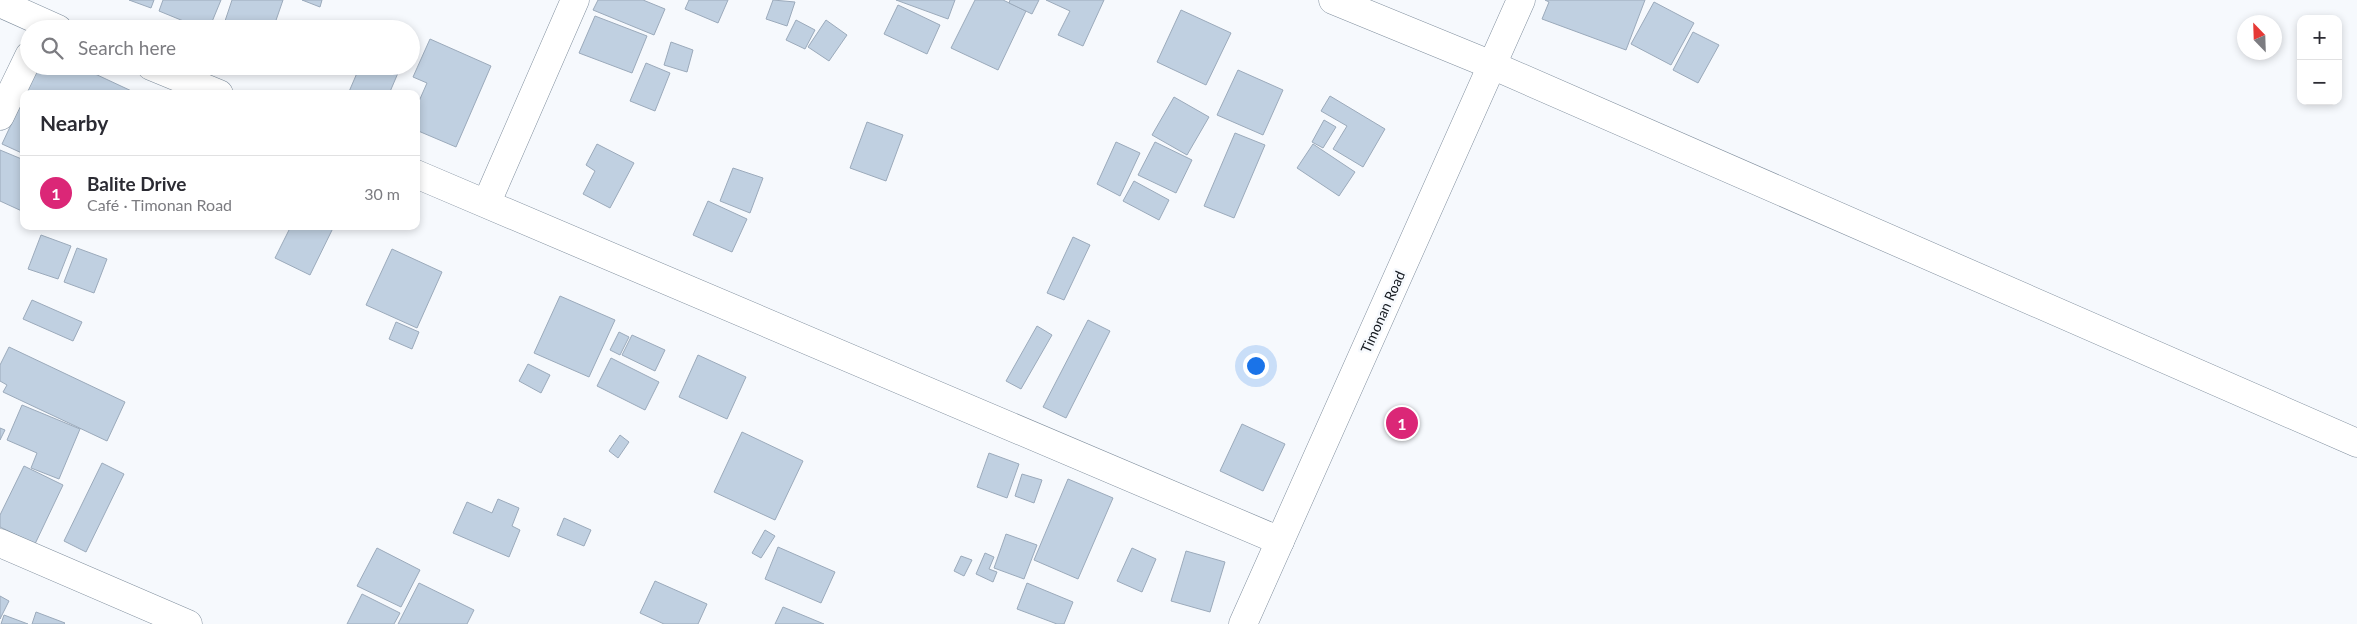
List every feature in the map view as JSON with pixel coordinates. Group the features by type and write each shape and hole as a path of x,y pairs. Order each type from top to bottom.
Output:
{"street":[{"path":"486,202 575,0"},
{"path":"1333,0 1494,66 2357,443"},
{"name":"Timonan Road","path":"1243,624 1522,0"},
{"path":"0,3 34,20"},
{"path":"0,116 20,75"},
{"path":"173,75 209,90"},
{"path":"420,176 486,202 1280,541"},
{"path":"0,543 188,624"}],"building":[{"path":"129,0 154,0 151,8"},
{"path":"163,0 221,0 213,20 181,20 159,11"},
{"path":"232,0 283,0 276,20 225,20"},
{"path":"302,0 322,0 320,7"},
{"path":"598,0 643,0 665,9 654,35 593,10"},
{"path":"689,0 728,0 718,23 685,9"},
{"path":"773,0 795,2 787,26 766,19"},
{"path":"896,0 955,0 948,19"},
{"path":"975,0 1003,0 1026,11 998,70 951,48"},
{"path":"1010,0 1039,0 1032,14 1009,3"},
{"path":"1046,0 1104,0 1083,46 1058,35 1070,11"},
{"path":"1545,0 1645,0 1626,50 1542,19 1549,2"},
{"path":"1654,2 1694,23 1671,65 1631,44"},
{"path":"898,5 940,25 927,54 884,34"},
{"path":"1181,10 1231,33 1206,85 1157,62"},
{"path":"595,16 647,36 632,73 579,53"},
{"path":"796,20 815,30 805,49 786,40"},
{"path":"826,20 847,35 829,61 808,47"},
{"path":"1693,32 1719,45 1698,83 1673,70"},
{"path":"430,39 491,66 456,147 420,132 420,99 427,83 413,77 414,75 420,75 420,61"},
{"path":"671,42 693,50 687,72 664,65"},
{"path":"646,63 670,73 655,111 630,101"},
{"path":"1238,70 1283,90 1263,135 1217,115"},
{"path":"34,75 97,75 129,90 27,90"},
{"path":"356,75 397,75 391,90 350,90"},
{"path":"1330,96 1385,129 1363,167 1333,149 1347,126 1321,111"},
{"path":"1174,97 1209,117 1187,155 1152,135"},
{"path":"20,106 20,152 2,144"},
{"path":"1324,120 1336,127 1323,148 1312,142"},
{"path":"867,122 903,135 886,181 850,168"},
{"path":"1235,133 1265,145 1234,218 1204,206"},
{"path":"1116,142 1140,153 1120,196 1097,184"},
{"path":"1155,142 1192,160 1176,193 1138,175"},
{"path":"597,144 634,163 610,208 583,194 595,171 586,165"},
{"path":"1313,144 1355,172 1339,196 1297,168"},
{"path":"0,150 20,158 20,210 0,201"},
{"path":"733,168 763,178 750,213 720,201"},
{"path":"1134,181 1169,200 1159,220 1123,201"},
{"path":"708,201 747,219 732,252 693,235"},
{"path":"289,230 332,230 310,275 275,258"},
{"path":"41,235 71,246 58,279 28,269"},
{"path":"1073,237 1090,245 1064,300 1047,293"},
{"path":"77,248 107,259 94,293 64,282"},
{"path":"392,249 442,272 417,328 366,305"},
{"path":"560,296 615,320 589,377 534,353"},
{"path":"32,300 82,322 73,341 23,319"},
{"path":"1088,320 1110,331 1066,418 1043,407"},
{"path":"396,322 419,332 412,349 389,339"},
{"path":"1037,326 1052,335 1021,389 1006,381"},
{"path":"619,332 629,337 620,355 610,350"},
{"path":"632,335 665,350 655,371 622,355"},
{"path":"9,347 125,402 107,441 3,392 7,385 0,381 0,365"},
{"path":"698,355 746,377 727,419 679,397"},
{"path":"611,358 659,382 645,410 597,386"},
{"path":"528,364 550,375 541,393 519,381"},
{"path":"22,405 80,429 59,479 31,468 37,453 7,440"},
{"path":"1242,424 1285,444 1263,491 1220,471"},
{"path":"0,428 5,430 0,440"},
{"path":"742,432 803,461 775,520 714,492"},
{"path":"620,435 629,442 618,458 609,451"},
{"path":"989,453 1019,464 1007,498 977,487"},
{"path":"102,463 124,474 86,552 64,541"},
{"path":"24,466 63,485 35,544 0,527 0,515"},
{"path":"1022,474 1042,480 1034,503 1015,496"},
{"path":"1068,479 1113,498 1078,579 1034,560"},
{"path":"498,499 519,508 512,526 520,530 509,557 453,533 467,502 492,513"},
{"path":"564,518 591,530 584,546 557,535"},
{"path":"765,530 775,536 761,558 752,553"},
{"path":"1006,534 1037,545 1024,579 994,568"},
{"path":"778,547 835,572 821,603 765,579"},
{"path":"377,548 420,570 401,607 357,586"},
{"path":"1132,548 1156,559 1142,592 1117,581"},
{"path":"1186,551 1225,562 1210,612 1171,601"},
{"path":"985,553 994,557 989,569 997,572 993,582 976,574"},
{"path":"961,556 972,560 964,576 954,571"},
{"path":"655,581 707,604 698,624 664,624 640,613"},
{"path":"419,583 474,610 467,624 398,624"},
{"path":"1027,583 1073,602 1064,624 1057,624 1017,609"},
{"path":"362,594 400,613 394,624 347,624"},
{"path":"0,596 9,601 0,619"},
{"path":"783,607 824,624 775,624"},
{"path":"36,612 65,623 32,624"},
{"path":"4,615 28,624 1,624"}],"place":[{"name":"Balite Drive","path":"1402,423"}]}
